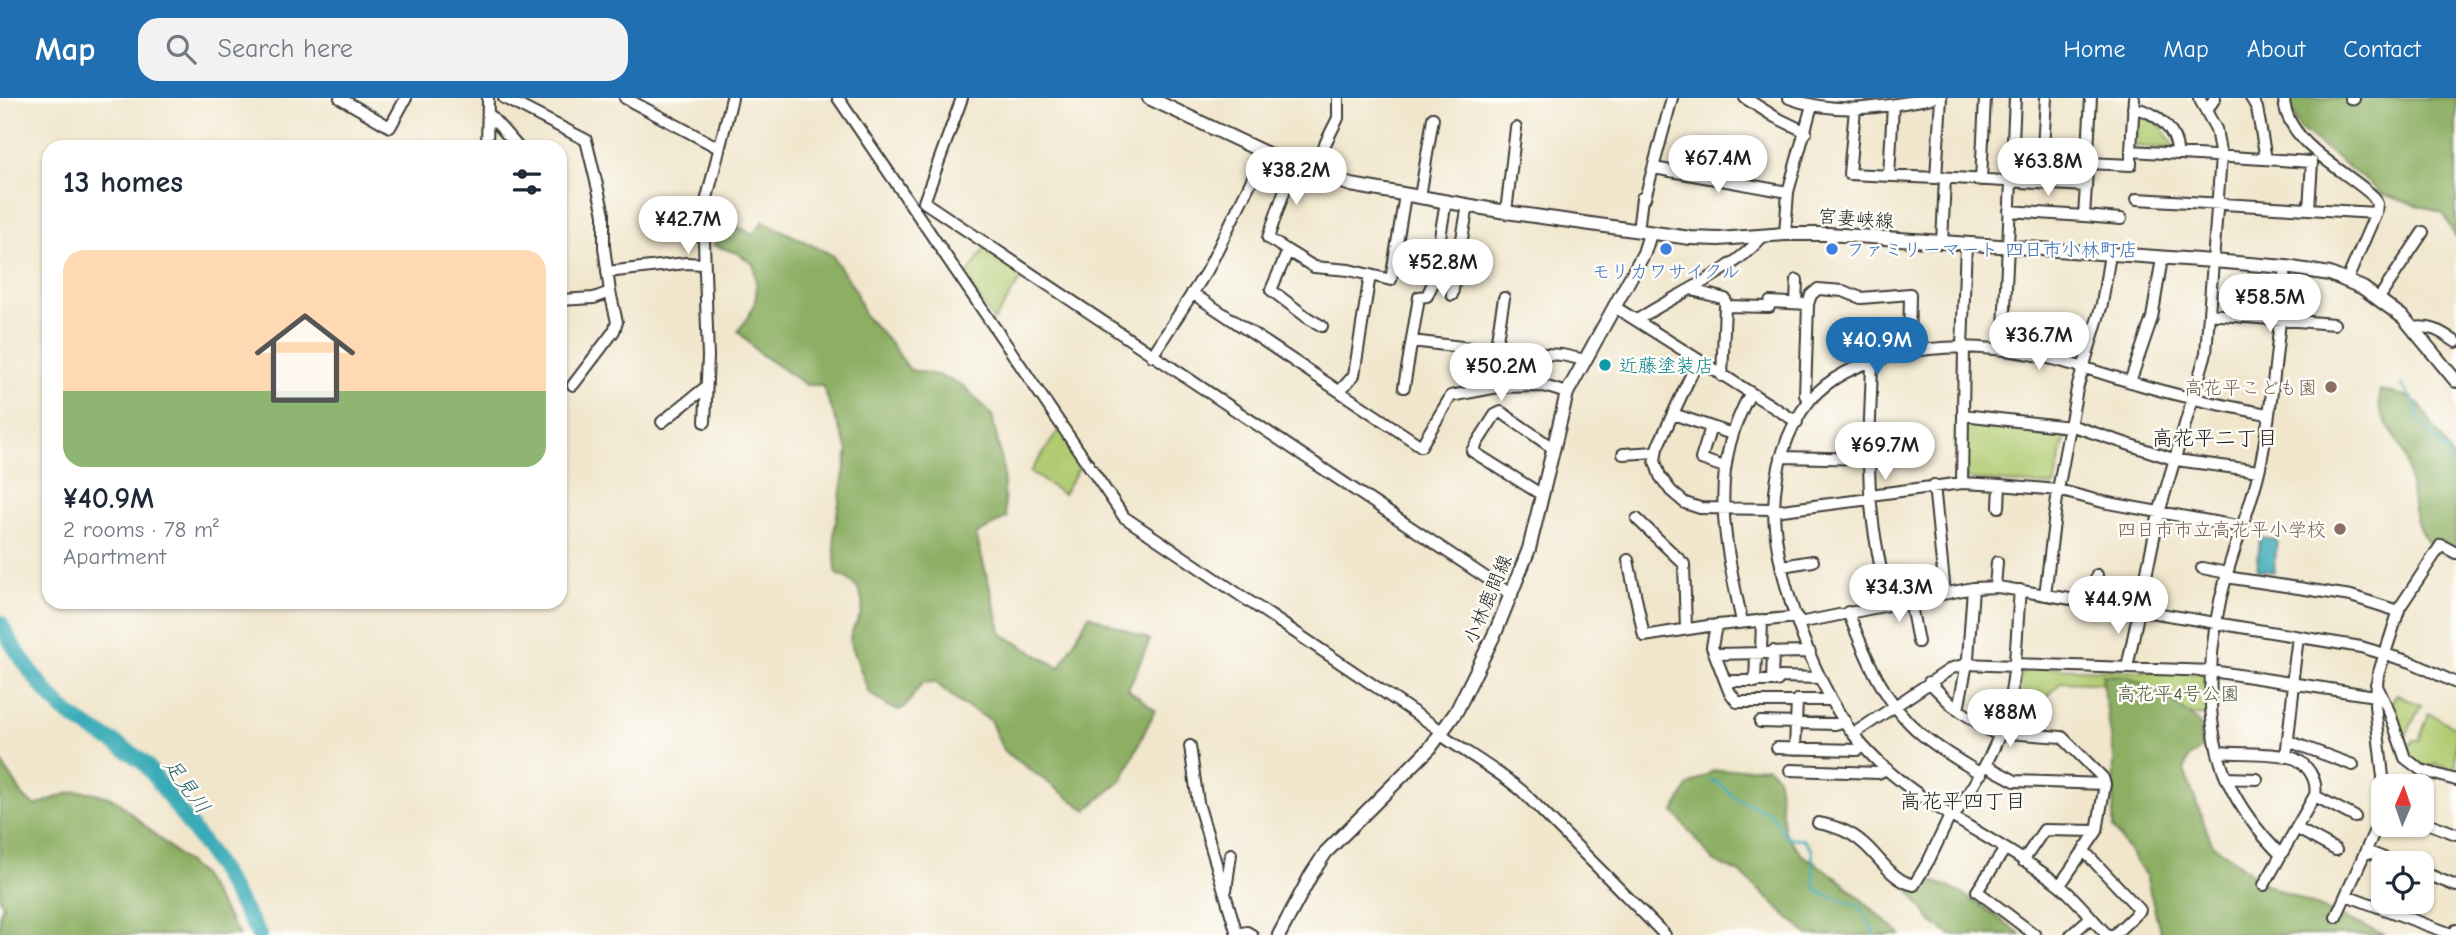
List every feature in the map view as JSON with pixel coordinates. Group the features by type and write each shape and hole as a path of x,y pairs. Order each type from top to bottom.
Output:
{"main road":[{"name":"宮妻峡線","path":"1149,98 1293,166 1351,185 1506,212 1644,232 1719,239 1828,234 2162,257 2316,271 2347,280 2378,298 2413,328 2456,381"},
{"name":"小林鹿間線","path":"1279,935 1326,852 1442,733 1471,682 1512,595 1529,549 1567,393 1644,253 1644,232"}],"street":[{"path":"340,98 353,101 390,127 405,100 392,98"},
{"path":"487,140 488,98"},
{"path":"504,98 586,139 604,214 607,272 617,322 614,331 573,385"},
{"path":"625,98 719,148"},
{"path":"705,422 708,357 703,214 732,98"},
{"path":"838,98 1125,517 1442,733 1481,764 1503,775 1665,935"},
{"path":"918,216 962,98"},
{"path":"1315,173 1338,118 1338,98"},
{"path":"1644,232 1642,198 1645,198 1654,168 1672,98"},
{"path":"1745,98 1806,132"},
{"path":"1789,98 1812,105 1893,105 1932,98"},
{"path":"1941,98 1942,243"},
{"path":"1981,180 1985,98"},
{"path":"2003,350 2015,98"},
{"path":"2041,183 2046,98"},
{"path":"2084,216 2091,98"},
{"path":"2127,668 2159,513 2206,353 2221,157 2216,129 2199,98"},
{"path":"2207,110 2215,98"},
{"path":"2251,98 2257,108 2266,159"},
{"path":"2284,98 2287,114 2297,130 2330,166 2374,197 2377,204 2376,213 2347,280"},
{"path":"2088,163 2131,165 2134,103"},
{"path":"2134,103 2166,125 2175,139 2177,154"},
{"path":"1785,234 1788,192 1812,105"},
{"path":"1854,105 1849,174 2086,186"},
{"path":"1889,176 1893,105"},
{"path":"488,113 512,140"},
{"path":"1420,197 1433,118"},
{"path":"1506,212 1516,128"},
{"path":"2131,151 2312,162 2309,209"},
{"path":"1152,356 1208,269 1265,153"},
{"path":"1293,166 1268,238 1314,267 1391,280 1405,195"},
{"path":"1654,168 1788,192"},
{"path":"2137,199 2376,213"},
{"path":"1404,387 1419,297 1427,296 1432,285 1446,201"},
{"path":"924,202 1512,595"},
{"path":"1452,295 1468,205"},
{"path":"2009,211 2121,219"},
{"path":"2378,298 2423,232"},
{"path":"1637,320 1722,270 1752,248 1762,237"},
{"path":"1962,483 1966,244"},
{"path":"1288,251 1271,290 1322,326"},
{"path":"2045,595 2058,490 2070,426 2082,368 2102,304 2110,254"},
{"path":"2130,382 2152,318 2162,257"},
{"path":"607,272 686,263 704,264"},
{"path":"2281,855 2245,812 2227,778 2218,752 2212,671 2216,623 2226,575 2259,471 2286,267"},
{"path":"1340,391 1354,375 1370,275"},
{"path":"1796,303 1797,280"},
{"path":"1809,401 1805,395 1808,304 1813,293 1822,289 1843,291 1861,298 1910,294 1909,351"},
{"path":"1696,291 1726,299 1722,376"},
{"path":"567,300 594,298 610,292"},
{"path":"1192,293 1421,446 1451,396 1498,387 1544,386 1567,393"},
{"path":"1498,387 1497,352 1504,298"},
{"path":"1725,306 1769,307 1770,302 1808,304"},
{"path":"1615,307 1797,422"},
{"path":"2209,314 2334,324"},
{"path":"2413,328 2426,326 2438,330 2456,342"},
{"path":"1412,341 1497,352 1562,355 1585,360"},
{"path":"2107,935 2060,886 1887,769 1853,734 1820,678 1798,620 1782,566 1774,510 1781,457 1809,401 1840,376 1872,362 1909,351 1963,348 2003,350 2050,358 2194,400 2267,414"},
{"path":"1698,360 1656,452 1655,461 1660,476 1680,500 1692,507 1774,510 1962,483 2058,490 2103,502 2242,527"},
{"path":"1872,362 1868,459 1870,497 1874,534 1888,604"},
{"path":"662,422 706,387"},
{"path":"1742,622 1723,509 1724,467 1732,434 1750,394"},
{"path":"1542,495 1472,451 1496,415 1501,412 1554,449"},
{"path":"1673,414 1732,434"},
{"path":"1963,415 2070,426 2176,460 2259,471"},
{"path":"1711,427 1701,459 1724,467"},
{"path":"1623,454 1656,452"},
{"path":"1781,457 1868,459"},
{"path":"1934,485 1945,593"},
{"path":"1999,507 2000,485"},
{"path":"1637,519 1684,564 1686,629"},
{"path":"2383,774 2375,690 2398,611 2441,545 2456,552"},
{"path":"1628,560 1644,636 1742,622 1798,620 1973,588 1995,587 2385,653 2456,683"},
{"path":"1782,566 1813,561"},
{"path":"1995,587 1997,562"},
{"path":"2202,568 2226,575 2351,596 2398,611"},
{"path":"2092,602 2097,575"},
{"path":"1958,710 1967,664 1973,588"},
{"path":"1818,823 1837,827 1855,836 1906,884 1914,885 1953,815 1983,769 2000,733 2010,696 2020,590"},
{"path":"1910,600 1918,642"},
{"path":"1848,612 1871,668 1894,705 1920,733 1983,769 2015,781 2105,784"},
{"path":"1755,682 1762,620"},
{"path":"1716,625 1712,647 1737,702 1831,700"},
{"path":"2286,757 2298,637"},
{"path":"1773,651 1776,701"},
{"path":"1716,654 1810,652"},
{"path":"1853,734 1928,682 1952,668 1967,664 2212,671 2293,684 2375,690"},
{"path":"1726,681 1775,681 1780,677 1820,678"},
{"path":"1928,682 1958,710 1992,732 2062,737 2103,778 2105,784 2097,831 2060,886"},
{"path":"2375,690 2389,711 2402,752 2409,763 2421,770 2456,780"},
{"path":"1795,749 1797,702"},
{"path":"1760,722 1835,724 1845,721"},
{"path":"2288,741 2353,765"},
{"path":"1191,746 1198,803 1237,934 1247,932 1252,935"},
{"path":"1777,748 1857,750 1863,746"},
{"path":"1824,771 1825,750"},
{"path":"2218,752 2286,757 2298,761 2310,773 2316,785 2315,796 2264,885"},
{"path":"1790,770 1878,773 1887,769"},
{"path":"2227,778 2257,779"},
{"path":"2315,796 2355,817"},
{"path":"2434,826 2456,834"},
{"path":"2296,828 2336,850"},
{"path":"2023,861 2044,830 2097,831"},
{"path":"2336,917 2372,837"},
{"path":"2005,849 1976,891 2035,935"},
{"path":"2366,850 2371,852"},
{"path":"2084,851 2140,910 2114,935"},
{"path":"1225,892 1231,854"},
{"path":"2434,877 2456,886"},
{"path":"2346,895 2455,933"},
{"path":"2071,935 2091,918"}],"green space":[{"path":"2288,98 2456,98 2456,239 2443,213 2384,195 2299,128"},
{"path":"2137,113 2160,124 2175,149 2136,146"},
{"path":"721,220 754,234 763,221 832,255 855,290 864,315 890,342 910,370 937,375 964,386 992,415 1003,468 1007,517 976,535 1002,634 1060,668 1089,615 1150,640 1128,689 1155,710 1122,780 1086,810 1003,750 990,720 960,703 935,682 922,683 906,706 900,710 893,709 869,693 850,641 852,630 861,614 862,600 853,583 836,574 834,532 848,450 822,385 806,385 759,353 738,331 753,308 755,275 753,264 737,253 714,245"},
{"path":"985,248 1024,274 994,321 965,278"},
{"path":"2380,390 2409,397 2420,405 2456,463 2456,555 2440,551 2428,543 2420,531 2404,454 2380,409"},
{"path":"1966,417 2067,428 2054,486 1966,479"},
{"path":"1061,428 1084,460 1063,494 1030,472"},
{"name":"高花平4号公園","path":"2023,667 2204,673 2208,676 2209,716 2179,714 2143,685 2061,682 2047,697 2049,724 2044,733 2008,729"},
{"path":"2102,675 2129,676 2167,697 2200,724 2201,749 2189,757 2184,770 2212,844 2267,885 2385,935 2161,935 2146,876 2113,828 2114,758"},
{"path":"2397,694 2421,705 2403,742 2390,703"},
{"path":"2429,713 2456,728 2456,770 2435,763 2433,768 2416,763 2405,751 2414,740 2419,740"},
{"path":"0,760 25,798 35,806 66,794 83,791 116,800 201,875 239,935 0,935 0,912 3,906 0,899"},
{"path":"1768,767 1778,777 1784,831 1801,854 1835,876 1901,935 1808,935 1740,873 1713,861 1674,812 1688,786 1713,771"},
{"path":"1907,877 1939,883 1968,897 2022,935 1951,935 1934,924 1909,890"}],"water":[{"path":"2260,538 2277,540 2274,572 2257,570"}],"waterway":[{"path":"2401,384 2416,404 2419,420 2445,450 2456,471"},
{"name":"足見川","path":"0,623 33,674 64,710 147,766 209,852 259,935"},
{"path":"1711,780 1737,799 1768,812 1775,818 1785,836 1804,840 1812,850 1815,887 1821,893 1857,905 1862,909 1875,935"}],"place":[{"name":"モリカワサイクル","path":"1666,249"},
{"name":"ファミリーマート 四日市小林町店","path":"1832,249"},
{"name":"近藤塗装店","path":"1605,365"},
{"name":"高花平こども園","path":"2331,387"},
{"name":"四日市市立高花平小学校","path":"2340,529"}],"district":[{"name":"高花平二丁目","path":"2215,438"},
{"name":"高花平四丁目","path":"1963,801"}]}
